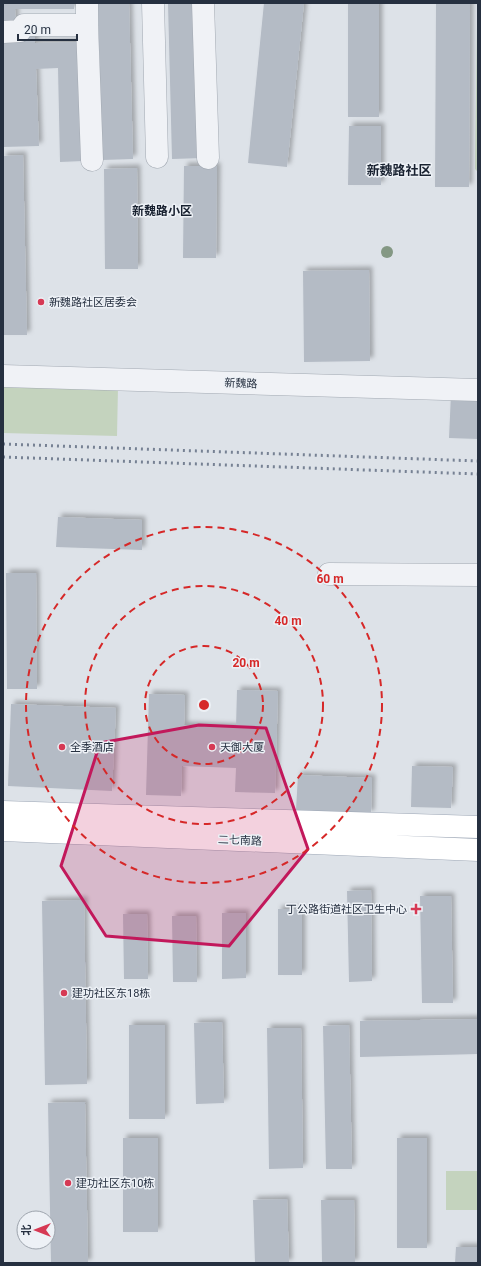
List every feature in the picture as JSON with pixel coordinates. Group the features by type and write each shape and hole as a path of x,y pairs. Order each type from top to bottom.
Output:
{"main road":[{"name":"二七南路","path":"3,812 478,827"},
{"name":"二七南路","path":"3,830 478,850"}],"street":[{"path":"87,3 92,160"},
{"path":"153,3 156,157"},
{"path":"203,3 208,158"},
{"path":"3,32 20,31 24,24 87,24"},
{"name":"新魏路","path":"3,376 478,390"},
{"path":"329,574 478,575"}],"highlighted area":[{"path":"199,725 266,728 308,849 229,946 106,936 61,866 100,743"}],"green space":[{"path":"478,21 478,172 475,169"},
{"path":"3,385 118,387 117,436 3,433"},
{"path":"446,1171 478,1171 478,1210 446,1210"}],"building":[{"path":"3,3 74,3 74,9 15,9 16,28 3,28"},
{"path":"98,3 129,3 133,159 102,160"},
{"path":"168,3 199,3 203,158 172,159"},
{"path":"264,3 304,3 287,167 248,163"},
{"path":"348,3 379,3 379,117 348,117"},
{"path":"436,3 470,3 469,187 435,187"},
{"path":"35,36 35,43 82,42 83,161 60,162 58,68 36,69 39,146 3,147 3,37"},
{"path":"349,126 381,126 381,185 348,185"},
{"path":"23,155 27,335 3,335 3,156"},
{"path":"184,166 217,166 216,258 183,258"},
{"path":"137,168 138,269 105,269 104,169"},
{"path":"369,270 370,361 304,362 303,271"},
{"path":"451,394 478,395 478,439 449,438"},
{"path":"58,517 142,520 142,550 56,547"},
{"path":"6,573 36,573 37,689 7,689"},
{"name":"天御大厦","path":"237,690 278,691 275,793 235,792 236,768 182,766 181,796 146,795 149,694 185,695 184,725 236,727"},
{"name":"全季酒店","path":"11,704 116,708 112,791 8,786"},
{"path":"412,766 453,767 451,808 411,807"},
{"path":"298,775 372,778 371,814 296,810"},
{"path":"371,890 372,981 349,982 347,891"},
{"path":"420,896 451,896 453,1003 422,1003"},
{"name":"建功社区东18栋","path":"84,900 87,1084 45,1085 42,901"},
{"path":"278,909 302,909 302,975 278,975"},
{"path":"222,913 246,913 246,978 222,979"},
{"path":"123,914 147,914 148,979 124,979"},
{"path":"172,916 196,916 197,982 173,982"},
{"path":"478,1019 478,1054 360,1057 360,1021"},
{"path":"222,1022 224,1103 196,1104 194,1023"},
{"path":"129,1025 165,1025 165,1119 129,1119"},
{"path":"349,1025 352,1169 326,1169 323,1026"},
{"path":"267,1028 301,1028 303,1168 269,1169"},
{"name":"建功社区东10栋","path":"85,1102 88,1263 51,1263 51,1250 56,1250 56,1210 50,1210 48,1103"},
{"path":"123,1138 158,1138 158,1232 123,1232"},
{"path":"397,1138 427,1138 427,1248 397,1248"},
{"path":"287,1199 289,1263 255,1263 253,1200"},
{"path":"321,1200 354,1200 355,1263 322,1263"},
{"path":"456,1247 478,1247 478,1263 455,1263"}],"railway":[{"path":"3,444 478,461"},
{"path":"3,457 478,474"}],"place":[{"name":"新魏路社区居委会","path":"41,302"},
{"name":"全季酒店","path":"62,747"},
{"name":"天御大厦","path":"212,747"},
{"name":"丁公路街道社区卫生中心","path":"416,909"},
{"name":"建功社区东18栋","path":"64,993"},
{"name":"建功社区东10栋","path":"68,1183"}],"district":[{"name":"新魏路社区","path":"399,170"},
{"name":"新魏路小区","path":"162,211"}]}
